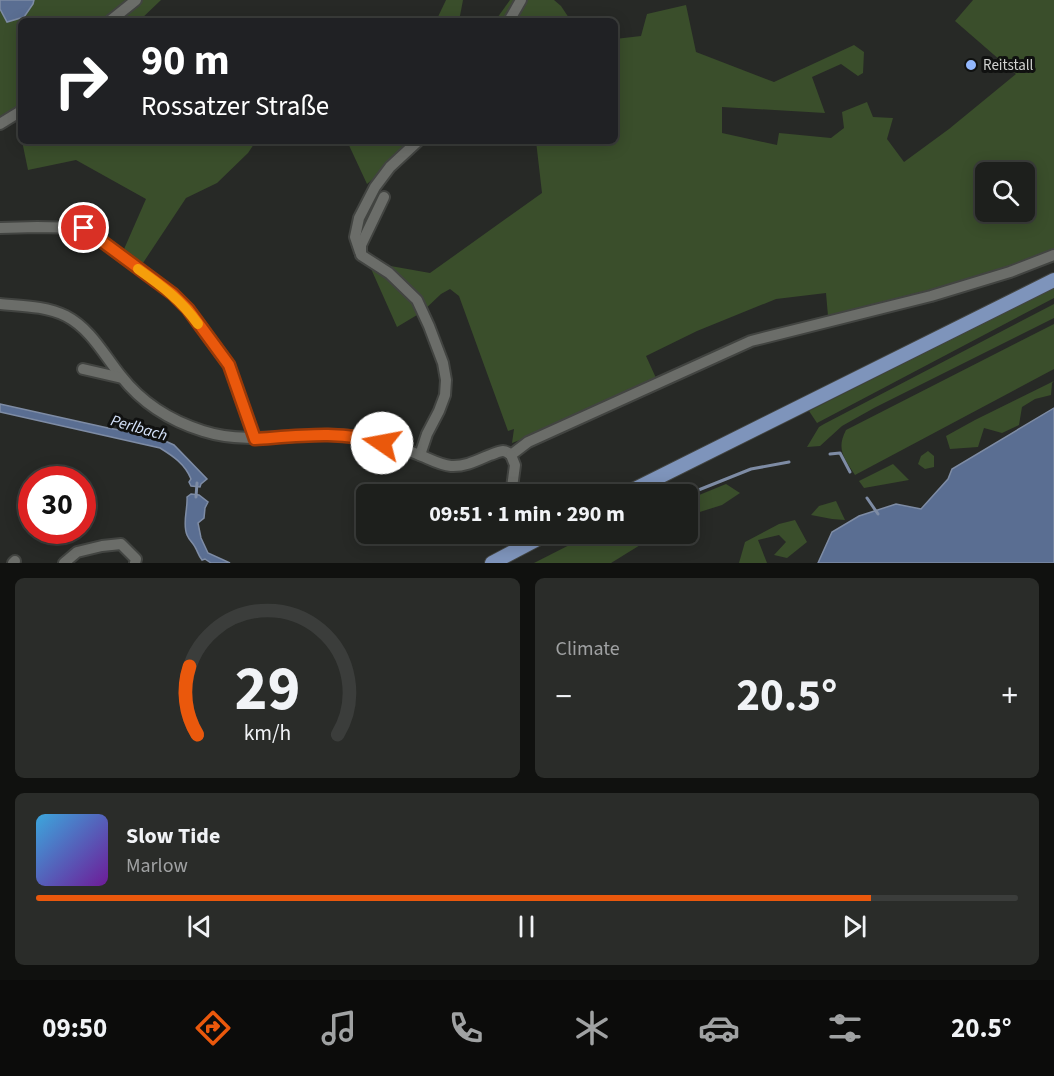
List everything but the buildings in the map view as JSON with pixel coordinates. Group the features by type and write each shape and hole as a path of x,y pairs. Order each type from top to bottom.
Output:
{"main road":[{"path":"645,484 1054,280"},
{"path":"492,563 516,544"}],"street":[{"path":"114,18 136,0"},
{"path":"511,18 521,0"},
{"path":"0,124 18,113"},
{"path":"415,144 390,166 375,187 359,218 355,237 361,255 389,273 417,300 443,363 446,380 445,395 420,455"},
{"path":"361,255 361,245 384,197"},
{"path":"0,228 84,228 173,294 188,309 229,365 255,439"},
{"path":"511,455 528,442 751,341 931,296 1010,272 1054,255"},
{"path":"0,304 45,308 67,317 86,331 122,378 139,396 155,409 204,431 255,439 332,435 365,438 442,464 458,466 503,451 511,455 515,465 512,484"},
{"path":"83,369 122,378"},
{"path":"64,563 77,552 121,544 136,559 135,563"}],"green space":[{"path":"0,0 161,0 142,18 18,18 18,119 17,114 0,124"},
{"path":"446,0 463,0 460,18 437,18"},
{"path":"510,0 554,0 569,18 497,18"},
{"path":"973,0 1054,0 1054,251 1006,269 931,292 828,316 826,293 776,299 697,331 646,356 656,378 512,443 514,429 508,431 459,296 450,289 441,294 422,312 397,327 368,262 430,273 542,193 536,144 618,144 618,39 641,36 647,14 686,5 696,52 774,82 854,45 864,52 863,73 858,76 841,64 812,77 825,113 722,107 722,133 777,145 779,133 831,138 844,128 842,112 867,102 873,117 893,118 887,139 904,162 949,129 1016,74 955,21"},
{"path":"23,144 254,144 248,153 217,183 186,198 139,269 121,256 146,199 76,160 28,170"},
{"path":"348,144 420,144 396,159 367,184"},
{"path":"1054,288 1054,298 817,423 809,411"},
{"path":"1054,304 1054,318 874,408 842,426 820,446 807,447 819,427 824,424"},
{"path":"1054,324 1054,369 855,475 842,448 846,430"},
{"path":"1054,381 1051,395 1035,399 1022,407 1019,425 1002,433 984,428 978,447 950,449 946,436"},
{"path":"928,451 934,456 934,467 925,469 918,464 921,456"},
{"path":"893,464 909,480 864,488 859,481"},
{"path":"726,484 740,493 722,505 698,513 698,495"},
{"path":"836,501 845,520 811,515 819,506"},
{"path":"795,520 807,542 787,558 774,555 786,542 779,535 758,540 767,563 739,563 745,542 779,524"},
{"path":"571,544 642,544 611,563 534,563"}],"water":[{"path":"0,0 34,0 24,17 7,22 0,9"},
{"path":"0,404 154,436 174,445 207,479 200,487 191,486 189,482 191,479 182,465 160,448 0,412"},
{"path":"1054,408 1054,563 818,563 832,532 859,516 896,504 921,509 948,479 952,469"},
{"path":"191,494 199,495 208,502 204,518 198,523 201,538 208,553 230,563 211,563 205,559 202,560 188,537 185,521 187,497"}],"waterway":[{"path":"830,454 840,453 850,472"},
{"path":"698,490 751,469 789,462"},
{"name":"Perlbach","path":"196,497 197,483"},
{"path":"867,498 878,514"}],"slow traffic":[{"path":"138,269 173,294 188,309 198,324"}],"place":[{"name":"Reitstall","path":"971,65"}],"route":[{"path":"84,228 173,294 188,309 229,365 255,439 332,435 365,438 382,443"}]}
